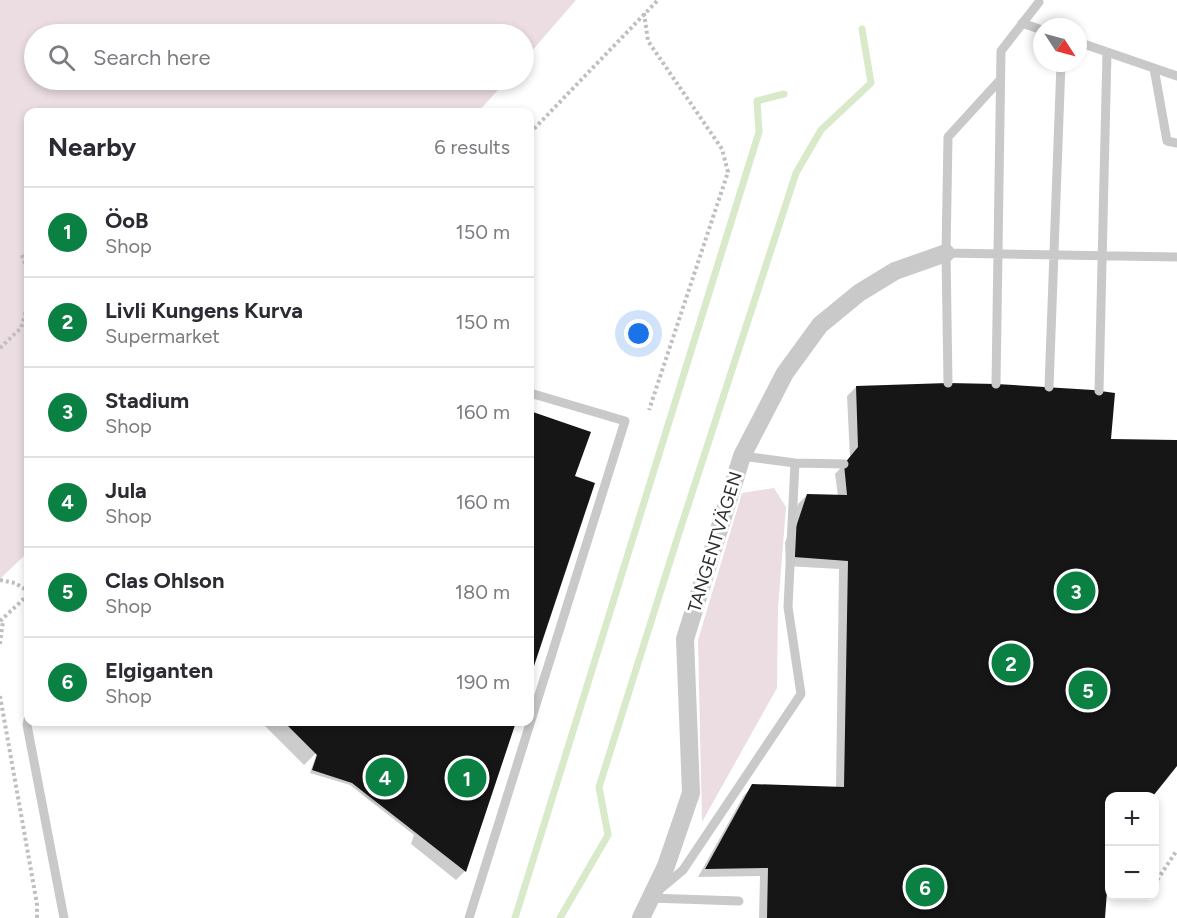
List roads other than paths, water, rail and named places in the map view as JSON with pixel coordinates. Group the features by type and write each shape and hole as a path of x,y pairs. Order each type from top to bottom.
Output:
{"street":[{"name":"TANGENTVÄGEN","path":"641,918 666,866 691,793 685,639 742,456 785,374 819,325 858,293 895,272 946,253"}],"lane":[{"path":"996,384 1001,51 1039,2"},
{"path":"1022,23 1033,27"},
{"path":"1087,45 1177,76"},
{"path":"1099,392 1107,52"},
{"path":"1154,68 1167,141 1177,143"},
{"path":"1049,387 1061,72"},
{"path":"948,384 946,253 948,137 1000,80"},
{"path":"946,253 1177,257"},
{"path":"534,394 625,421 534,713"},
{"path":"742,456 795,463 844,464"},
{"path":"650,898 683,870 801,694 788,607 795,463"},
{"path":"27,726 64,918"},
{"path":"470,918 530,726"},
{"path":"650,898 739,901"}],"waterway":[{"path":"560,918 608,835 599,787 796,173 821,130 871,83 862,29"},
{"path":"515,918 759,132 757,101 784,94"}],"place":[{"name":"Stadium","path":"1076,591"},
{"name":"Livli Kungens Kurva","path":"1011,663"},
{"name":"Clas Ohlson","path":"1088,690"},
{"name":"Jula","path":"385,777"},
{"name":"ÖoB","path":"467,778"},
{"name":"Elgiganten","path":"925,887"}]}
